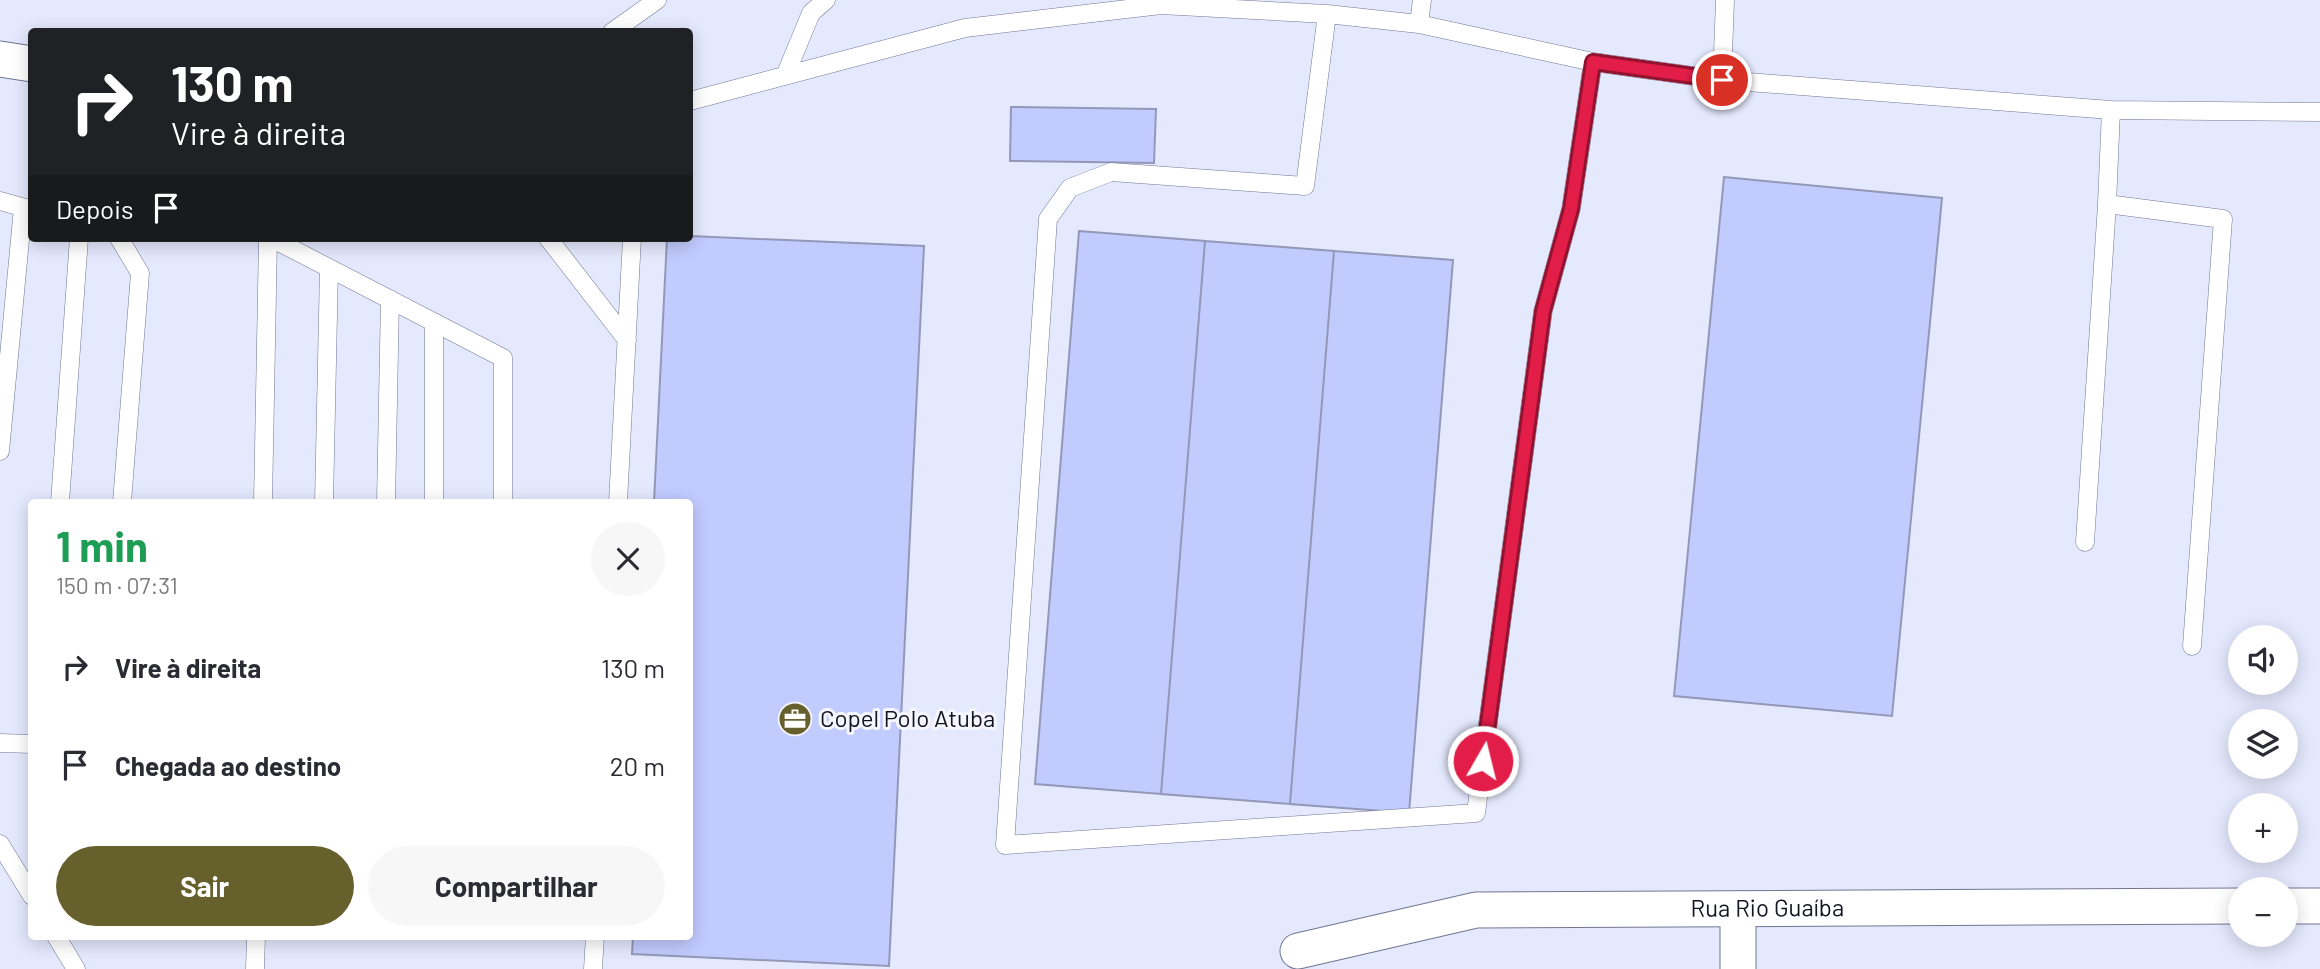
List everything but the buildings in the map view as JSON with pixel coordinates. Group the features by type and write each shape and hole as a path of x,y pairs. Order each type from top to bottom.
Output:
{"street":[{"path":"0,59 28,63"},
{"name":"Rua Rio Guaíba","path":"1298,951 1476,911 2228,906"},
{"path":"2298,906 2320,906"},
{"path":"1738,909 1738,969"}],"lane":[{"path":"785,76 811,13 826,0"},
{"path":"1419,24 1422,0"},
{"path":"1722,80 1725,0"},
{"path":"617,28 653,2"},
{"path":"693,100 965,28 1161,5 1327,14 1419,24 1593,62 1722,80 2111,110 2320,112"},
{"path":"1327,14 1305,186 1111,172 1070,188 1048,219 1005,845 1476,813 1543,311 1571,209 1593,62"},
{"path":"2085,542 2111,110"},
{"path":"0,201 27,209 0,451"},
{"path":"2107,204 2223,219 2192,646"},
{"path":"60,499 79,242"},
{"path":"121,242 139,273 122,499"},
{"path":"263,499 269,242"},
{"path":"277,242 503,358 503,499"},
{"path":"551,242 627,340"},
{"path":"618,499 632,242"},
{"path":"324,499 329,268"},
{"path":"386,499 390,299"},
{"path":"434,322 434,499"},
{"path":"0,743 28,744"},
{"path":"0,844 28,890"},
{"path":"58,940 76,969"},
{"path":"255,969 256,940"},
{"path":"593,969 595,940"}],"place":[{"name":"Copel Polo Atuba","path":"795,719"}],"route":[{"path":"1483,761 1543,311 1571,209 1593,62 1722,80"}]}
